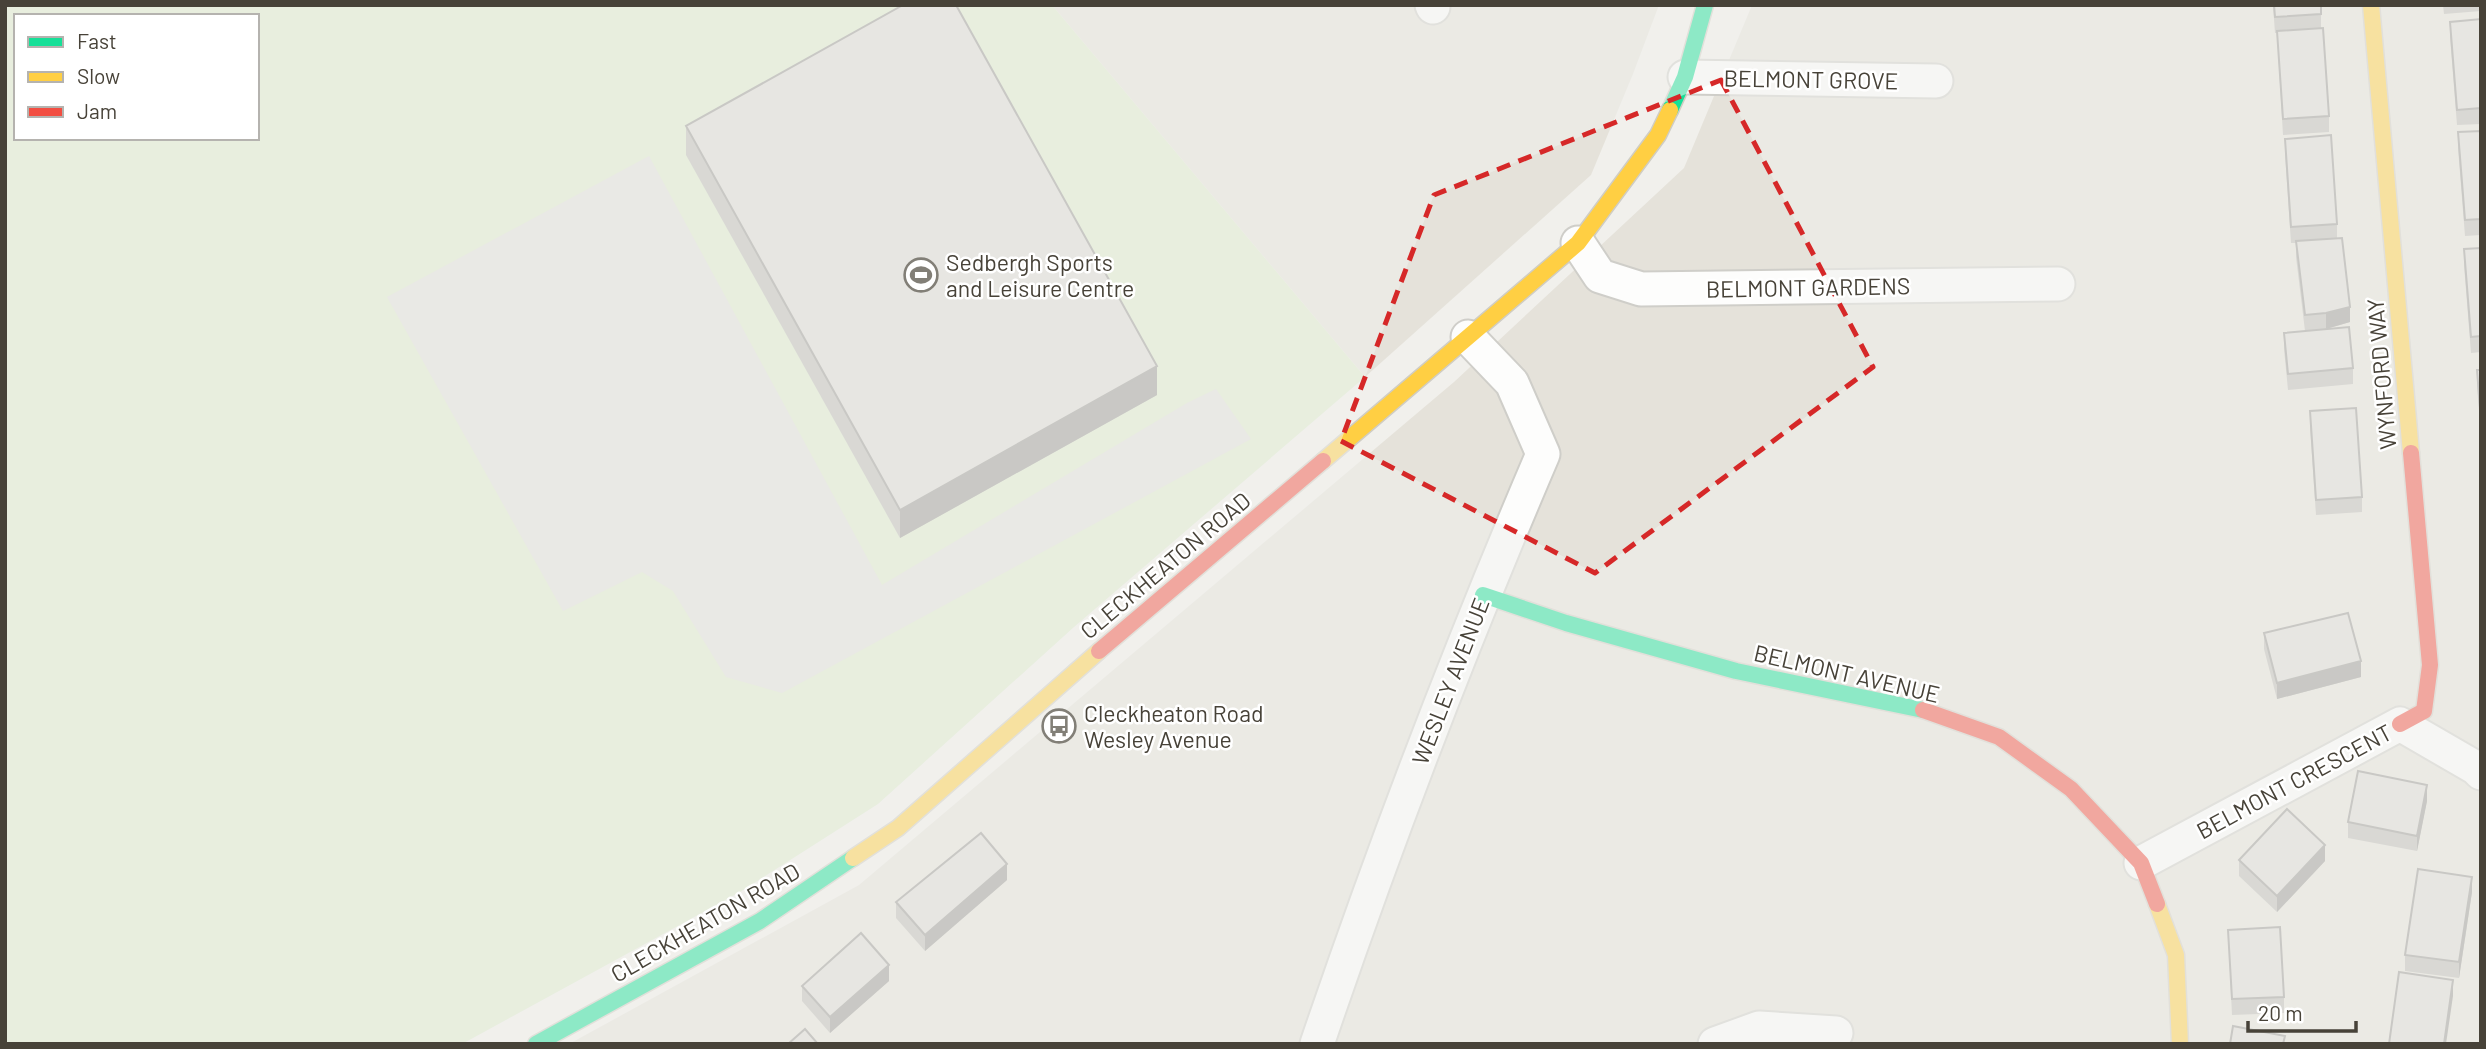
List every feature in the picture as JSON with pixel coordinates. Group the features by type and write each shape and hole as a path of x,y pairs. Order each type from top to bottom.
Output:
{"street":[{"name":"CLECKHEATON ROAD","path":"536,1044 761,921 898,828 1016,722 1578,243 1658,135 1685,77 1705,5"},
{"name":"WYNFORD WAY","path":"2371,5 2430,665 2424,711 2400,724"},
{"name":"BELMONT GROVE","path":"1685,77 1936,81"},
{"name":"BELMONT GARDENS","path":"1578,243 1600,276 1641,289 2058,284"},
{"name":"WESLEY AVENUE","path":"1317,1044 1365,905 1483,595 1543,454 1512,383 1468,337"},
{"name":"BELMONT AVENUE","path":"1483,595 1566,623 1736,671 1911,706 1999,737 2071,789 2141,863 2176,955 2180,1044"},
{"name":"BELMONT CRESCENT","path":"2141,863 2400,724 2481,773"},
{"path":"1715,1044 1759,1028 1836,1033"}],"highlighted area":[{"path":"1721,80 1873,367 1595,573 1341,441 1434,195"}],"shaded area":[{"path":"1052,5 1659,5 1591,175 1365,377"},
{"path":"1752,5 2481,5 2481,1044 569,1044 859,885 1454,382 1684,168"},
{"path":"649,156 882,585 1187,403 1216,389 1251,439 782,693 726,677 673,591 642,572 563,611 387,297"}],"green space":[{"path":"5,5 1052,5 1365,377 1074,627 878,804 740,892 462,1044 5,1044"}],"building":[{"name":"Sedbergh Sports and Leisure Centre","path":"903,5 956,5 1157,366 900,510 686,126"},
{"path":"2274,5 2321,5 2321,14 2275,17"},
{"path":"2481,19 2481,108 2457,110 2450,22"},
{"path":"2323,28 2329,116 2283,119 2277,31"},
{"path":"2481,131 2481,219 2465,220 2458,132"},
{"path":"2331,135 2337,224 2291,227 2285,139"},
{"path":"2342,238 2350,307 2305,315 2296,241"},
{"path":"2481,248 2481,336 2471,337 2464,249"},
{"path":"2349,327 2353,368 2288,374 2284,333"},
{"path":"2477,370 2481,370 2481,420"},
{"path":"2356,408 2362,497 2316,500 2310,411"},
{"path":"2348,613 2361,661 2277,683 2264,633"},
{"path":"2358,771 2427,785 2417,836 2348,822"},
{"path":"2287,809 2325,845 2277,896 2239,860"},
{"path":"981,833 1007,864 925,935 896,902"},
{"path":"2418,869 2472,877 2459,962 2405,955"},
{"path":"2280,927 2284,997 2232,999 2228,930"},
{"path":"861,933 889,965 830,1017 802,986"},
{"path":"2399,972 2453,980 2444,1044 2389,1044"},
{"path":"2233,1026 2285,1036 2283,1044 2230,1044"},
{"path":"805,1029 818,1044 788,1044"}],"traffic: fast":[{"path":"1670,110 1685,77 1705,5"},
{"path":"1483,595 1566,623 1736,671 1923,710"},
{"path":"536,1044 760,921 853,858"}],"traffic: slow":[{"path":"2371,5 2411,453"},
{"path":"1323,461 1578,243 1658,135 1670,110"},
{"path":"853,858 898,828 1099,651"},
{"path":"2157,904 2176,955 2180,1044"}],"traffic: jam":[{"path":"2400,724 2424,711 2430,665 2411,453"},
{"path":"1099,651 1323,461"},
{"path":"1923,710 1999,737 2071,789 2141,863 2157,904"}],"place":[{"name":"Sedbergh Sports and Leisure Centre","path":"921,275"},
{"name":"Cleckheaton Road Wesley Avenue","path":"1059,726"}]}
